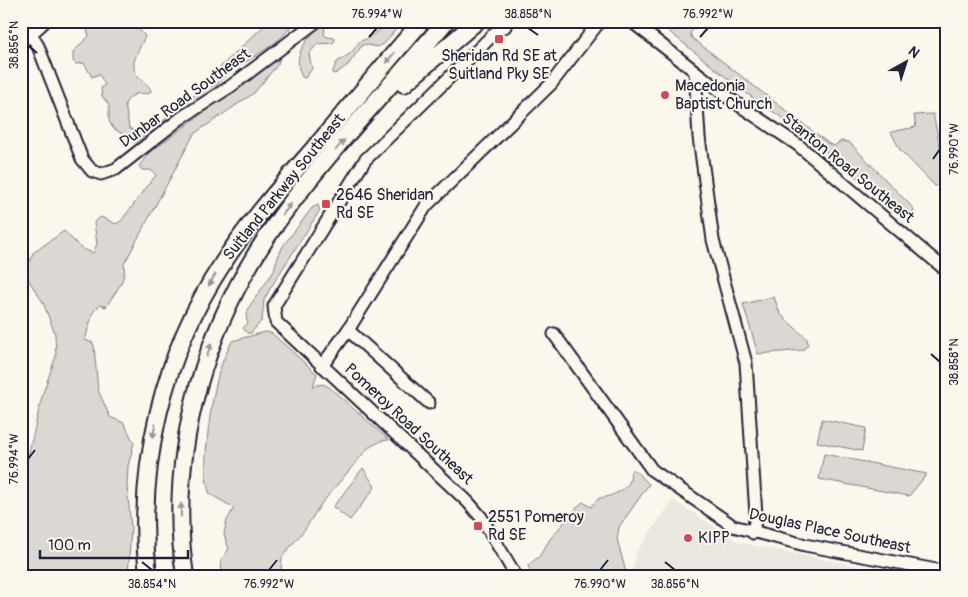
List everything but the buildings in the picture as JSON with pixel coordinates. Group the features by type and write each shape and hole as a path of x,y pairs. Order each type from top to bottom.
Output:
{"highway":[{"name":"Suitland Parkway Southeast","path":"148,576 145,521 152,443 170,371 189,323 214,276 250,225 420,21"},
{"name":"Suitland Parkway Southeast","path":"185,576 181,499 186,446 196,393 212,341 235,291 262,245 293,201 446,21"},
{"path":"354,129 478,21"}],"main road":[{"path":"25,37 42,21"}],"street":[{"name":"Dunbar Road Southeast","path":"25,37 38,46 86,164 92,171 101,174 119,166 181,118 231,86 318,21"},
{"path":"322,366 348,330 426,206 551,84 600,21"},
{"name":"Stanton Road Southeast","path":"631,21 733,101 798,145 947,271"},
{"name":"Pomeroy Road Southeast","path":"503,23 365,160 274,306 276,322 472,505 516,576"},
{"path":"695,71 699,136 713,240 746,363 756,515 753,533"},
{"path":"348,330 429,403"},
{"name":"Douglas Place Southeast","path":"554,334 652,470 733,526 753,533 947,572"}],"shaded area":[{"path":"91,21 138,21 137,27 145,36 134,61 134,67 138,77 151,91 148,94 141,93 132,96 125,104 129,128 136,132 141,130 143,125 148,128 143,137 137,141 134,142 113,128 109,121 109,105 102,96 101,88 105,85 99,74 92,77 84,63 76,64 73,61 73,52 89,36 86,26"},
{"path":"269,21 295,21 279,39 231,72 212,91 202,96 177,119 159,128 159,124 192,98 200,86"},
{"path":"395,21 403,21 384,44 378,47 363,44 348,65 335,74 332,73 337,62 351,53 360,41 367,39 384,27 390,29"},
{"path":"656,21 702,21 690,33 692,38 829,144 834,146 841,141 849,142 913,208 914,211 909,221 804,133 743,91"},
{"path":"323,23 325,25 324,34 327,37 335,38 335,40 333,43 317,44 309,54 312,69 305,78 302,77 298,61 300,53 307,40"},
{"path":"280,56 278,64 254,93 194,134 124,264 124,276 119,287 106,307 100,305 93,312 85,340 93,343 94,346 98,390 110,417 124,423 134,443 128,466 127,486 131,527 128,576 21,576 21,497 25,469 43,393 56,356 55,334 43,302 27,278 26,271 33,253 64,231 81,248 93,253 97,244 94,222 101,217 116,224 121,221 156,175 151,170 142,170 139,166 149,153"},
{"path":"933,114 947,177 947,183 935,186 900,150 891,132 916,127 914,115"},
{"path":"318,205 320,210 264,300 262,320 251,333 247,333 243,328 248,323 246,318 249,307 274,271 283,246 312,208"},
{"path":"774,297 780,314 807,339 808,344 803,350 758,354 743,304"},
{"path":"265,332 271,333 317,374 313,386 323,384 329,387 389,440 381,441 368,448 321,504 305,529 282,557 281,569 285,576 222,576 221,560 229,549 224,535 226,522 234,508 210,494 207,484 206,452 214,396 221,365 232,341"},
{"path":"822,419 866,428 862,451 817,442"},
{"path":"824,454 927,474 909,496 819,479"},
{"path":"363,468 375,487 350,520 333,507"},
{"path":"633,469 649,484 619,527 617,539 627,576 540,576 531,573 528,565 539,557 550,539 579,505 583,502 591,507 599,498 607,497 622,490 628,484"},
{"name":"KIPP","path":"673,500 738,542 906,576 633,576 632,571 637,551"}],"place":[{"name":"Sheridan Rd SE at Suitland Pky SE","path":"499,39"},
{"name":"Macedonia Baptist Church","path":"665,95"},
{"name":"2646 Sheridan Rd SE","path":"326,204"},
{"name":"2551 Pomeroy Rd SE","path":"478,526"},
{"name":"KIPP","path":"688,538"}]}
